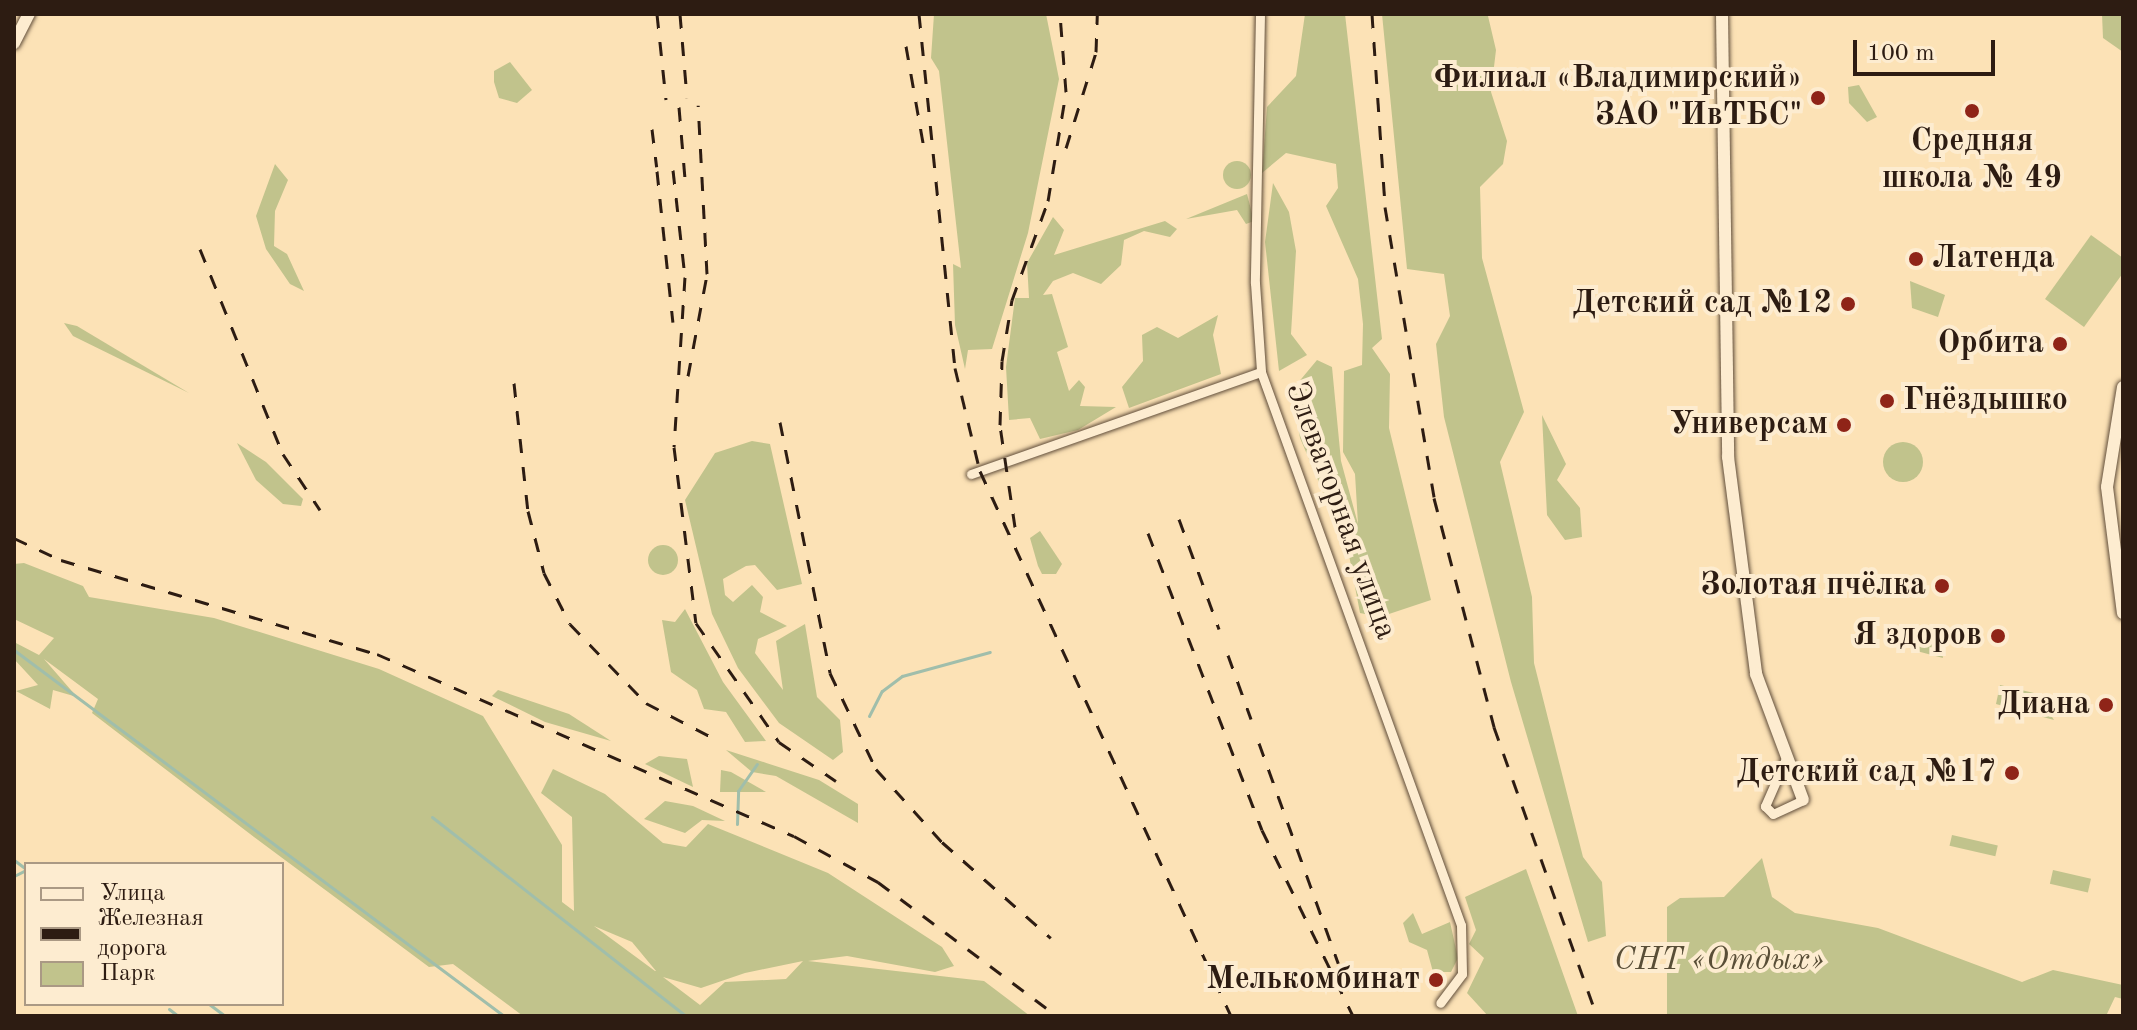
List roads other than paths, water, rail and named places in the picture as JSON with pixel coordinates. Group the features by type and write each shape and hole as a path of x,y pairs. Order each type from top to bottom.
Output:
{"street":[{"path":"14,43 29,14"},
{"name":"Элеваторная улица","path":"1260,14 1255,283 1261,372 1461,925 1462,974 1440,1003"},
{"path":"1722,14 1728,457 1756,674 1787,756 1803,800 1773,814 1765,806 1787,756"},
{"path":"971,474 1261,372"},
{"path":"2123,387 2107,487 2123,613"}],"waterway":[{"path":"14,650 504,1016"},
{"path":"869,716 882,691 902,676 990,652"},
{"path":"737,824 738,791 757,764"},
{"path":"432,817 686,1016"},
{"path":"14,860 24,868"},
{"path":"14,876 24,871"},
{"path":"212,1006 225,1016"},
{"path":"169,1009 178,1016"}],"railway":[{"path":"657,14 666,100"},
{"path":"680,14 687,98"},
{"path":"919,14 955,368 980,471 1231,1016"},
{"path":"1015,527 1000,425 1002,361 1012,300 1048,201 1066,92 1060,14"},
{"path":"1066,148 1096,52 1097,14"},
{"path":"1372,14 1385,207 1434,498 1494,727 1597,1016"},
{"path":"906,46 924,148"},
{"path":"688,376 707,274 698,105"},
{"path":"679,107 686,190"},
{"path":"652,129 657,167"},
{"path":"673,170 685,277 674,447 696,623 779,742 836,781"},
{"path":"657,171 673,322"},
{"path":"200,249 283,454 320,510"},
{"path":"514,383 528,511 544,573 570,624 646,703 717,740"},
{"path":"780,422 830,673 876,769 942,842 1051,938"},
{"path":"1179,519 1219,629"},
{"path":"1148,533 1262,830 1353,1016"},
{"path":"14,538 61,560 377,654 794,836 878,882 1057,1016"},
{"path":"1228,655 1251,719"},
{"path":"1259,743 1338,963"}],"place":[{"name":"Филиал «Владимирский» ЗАО \"ИвТБС\"","path":"1818,98"},
{"name":"Средняя школа № 49","path":"1972,111"},
{"name":"Латенда","path":"1916,259"},
{"name":"Детский сад №12","path":"1848,304"},
{"name":"Орбита","path":"2060,344"},
{"name":"Гнёздышко","path":"1887,401"},
{"name":"Универсам","path":"1844,425"},
{"name":"Золотая пчёлка","path":"1942,586"},
{"name":"Я здоров","path":"1998,636"},
{"name":"Диана","path":"2106,705"},
{"name":"Детский сад №17","path":"2012,773"},
{"name":"Мелькомбинат","path":"1436,980"}],"park label":[{"name":"СНТ «Отдых»","path":"1719,961"}]}
